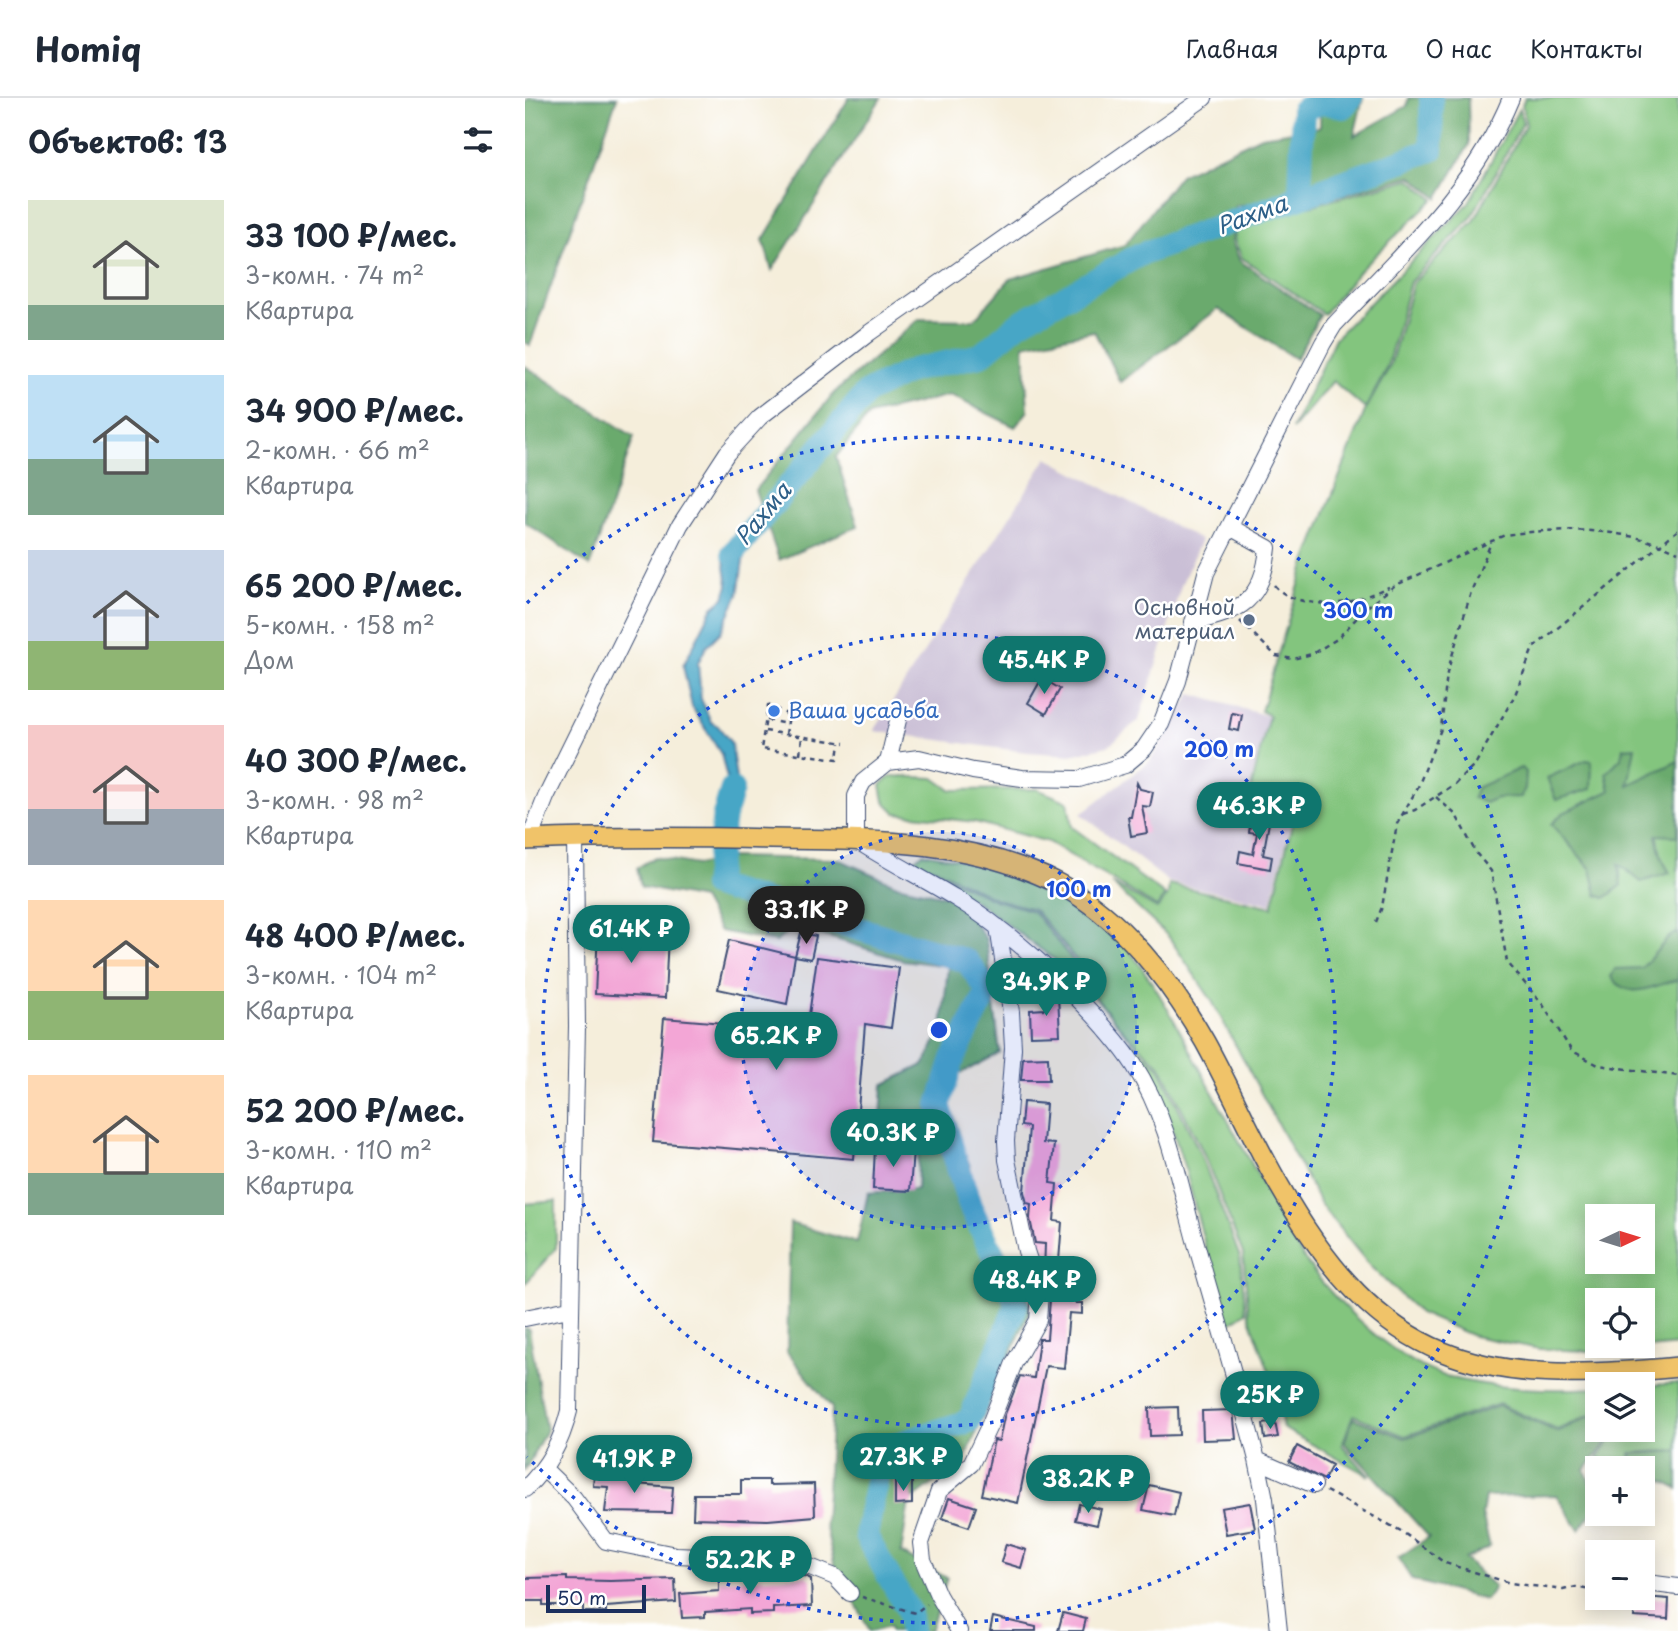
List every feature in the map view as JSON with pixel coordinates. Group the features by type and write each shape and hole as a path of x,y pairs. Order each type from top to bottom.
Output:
{"main road":[{"path":"527,840 741,838 924,844 985,856 1061,885 1103,916 1158,972 1187,1010 1278,1184 1325,1259 1357,1295 1408,1336 1475,1363 1512,1371 1585,1374 1678,1367"}],"street":[{"path":"527,840 680,525 726,453 760,417 869,333 1203,98"},
{"path":"1279,1631 1265,1499 1257,1460 1168,1144 1148,1090 1133,1064 1110,1036 1035,957 966,903 895,866 856,840 856,796 863,782 888,762 919,758 1010,776 1079,779 1125,765 1144,749 1161,723 1178,681 1206,573 1334,325 1452,202 1484,153 1511,98"},
{"path":"1193,622 1229,614 1247,603 1266,574 1268,548 1230,527"},
{"path":"888,762 899,716"},
{"path":"525,1489 545,1470 563,1434 569,1410 569,1309 577,1026 575,839"},
{"path":"959,1631 938,1595 923,1560 921,1543 939,1491 971,1464 1014,1363 1038,1320 1040,1293 1026,1251 1007,1160 1013,1048 1011,1012 998,927"},
{"path":"525,1318 569,1309"},
{"path":"1257,1460 1314,1485"},
{"path":"545,1470 574,1498 606,1541 676,1555 793,1560 835,1577 850,1593"},
{"path":"1655,1584 1678,1587"}],"path":[{"path":"1403,814 1416,810 1436,797 1476,764 1515,695 1533,648 1678,530"},
{"path":"1266,574 1283,596 1346,602 1394,586 1492,540 1525,532 1629,534 1678,552"},
{"path":"1376,922 1382,908 1398,824 1418,787 1441,729 1447,673 1471,592 1492,540"},
{"path":"1229,614 1248,625 1276,656 1293,659 1312,654 1337,639 1394,586"},
{"path":"786,734 789,715 768,705 761,749 838,760 840,743"},
{"path":"765,720 787,724"},
{"path":"764,730 845,743"},
{"path":"800,754 802,737"},
{"path":"1436,797 1456,815 1476,853 1491,871 1507,962 1543,1006 1571,1050 1598,1065 1678,1076"},
{"path":"1314,1485 1401,1531 1445,1563 1510,1583 1563,1590 1576,1587 1585,1589"},
{"path":"850,1593 915,1613"}],"shaded area":[{"path":"1047,458 1201,540 1182,583 1139,720 1108,746 1071,755 1026,752 874,731"},
{"path":"1191,694 1268,716 1247,798 1293,813 1271,904 1169,882 1081,814 1150,761"}],"green space":[{"path":"529,98 617,98 530,345 525,342 525,103"},
{"path":"849,98 881,98 772,270 763,240"},
{"path":"1320,98 1363,98 1354,136 1407,106 1408,98 1468,98 1469,145 1438,198 1411,176 1309,204 1236,205 1232,242 1240,261 1320,315 1296,359 1218,309 1120,382 1094,331 1024,345 1028,411 1015,427 950,395 869,415 836,457 858,526 779,560 755,490 834,393 919,319 974,320 1010,279 1125,245 1180,175 1261,136 1320,127"},
{"path":"1525,98 1678,98 1678,1345 1655,1347 1655,1288 1585,1288 1585,1351 1540,1349 1473,1336 1419,1313 1371,1267 1322,1207 1212,1001 1168,936 1111,883 1157,909 1168,895 1169,884 1272,907 1295,812 1249,797 1269,715 1261,711 1305,565 1365,411 1390,366 1413,283 1474,221 1526,124 1522,105"},
{"path":"1519,109 1523,123 1471,218 1410,282 1387,367 1365,409 1333,381 1292,429 1335,338 1468,204"},
{"path":"1410,179 1434,199 1360,270 1324,314 1242,258 1234,240 1239,207 1310,206"},
{"path":"525,366 634,437 590,566 525,522"},
{"path":"1635,747 1628,785 1678,761 1678,836 1656,835 1662,859 1670,873 1641,882 1619,864 1621,886 1605,898 1597,895 1591,869 1551,824 1563,813 1610,791 1606,773 1621,758 1623,748"},
{"path":"1586,760 1592,761 1591,789 1556,800 1547,778"},
{"path":"1521,768 1526,772 1525,788 1521,797 1497,798 1485,803 1473,798 1476,788"},
{"path":"891,776 934,778 951,790 1037,789 1068,802 1072,827 1165,895 1157,907 1048,842 975,822 896,813 884,801 881,785"},
{"path":"923,853 1011,872 1052,889 1091,913 1123,944 1163,1000 1287,1231 1305,1260 1339,1301 1359,1321 1402,1355 1445,1376 1521,1388 1585,1388 1585,1417 1557,1430 1499,1404 1405,1436 1353,1415 1342,1445 1369,1476 1283,1428 1276,1391 1249,1315 1243,1254 1203,1152 1161,1066 1126,1034 1079,978 1082,967 1034,909 996,899 933,867 923,872 915,868 915,859"},
{"path":"655,857 697,865 732,857 838,859 897,885 958,899 986,939 1000,1053 937,1086 970,1166 975,1205 1025,1285 1031,1309 964,1460 909,1502 901,1553 947,1578 930,1631 891,1631 890,1626 870,1631 834,1563 825,1524 832,1408 787,1352 790,1223 857,1243 868,1193 917,1189 919,1138 880,1136 883,1085 925,1064 942,1028 948,966 902,960 794,926 776,942 720,931 702,899 641,887 637,868"},
{"path":"932,870 995,900 1033,911 1079,968 1078,977 977,902 925,874"},
{"path":"1678,932 1678,980 1635,990 1619,985 1611,977 1615,969 1642,968 1669,937"},
{"path":"1129,1041 1159,1067 1200,1153 1240,1257 1246,1312 1226,1326 1186,1172 1168,1116"},
{"path":"556,1201 556,1248 525,1284 525,1204"},
{"path":"525,1328 529,1329 546,1430 525,1471"},
{"path":"1678,1383 1678,1450 1630,1453 1630,1456 1599,1456 1609,1442 1655,1442 1655,1385"},
{"path":"1499,1406 1557,1432 1585,1418 1585,1442 1607,1442 1596,1456 1585,1456 1585,1522 1579,1530 1556,1495 1485,1497 1482,1514 1490,1547 1465,1559 1494,1587 1486,1600 1412,1580 1398,1558 1429,1537 1344,1443 1353,1418 1405,1438"},
{"path":"1678,1451 1678,1489 1655,1477 1655,1456 1630,1454"}],"water":[{"path":"746,523 759,529 744,555 738,595 721,632 706,647 698,663 701,699 711,722 718,726 731,743 738,793 729,820 718,820 728,783 721,754 692,707 683,666 713,607 724,598 728,585 724,561 728,547"}],"building":[{"path":"1042,678 1060,689 1046,714 1028,703"},
{"path":"1232,713 1242,715 1239,731 1229,729"},
{"path":"1137,783 1140,789 1153,792 1150,807 1142,806 1147,833 1131,836 1128,817 1131,817"},
{"path":"1263,805 1272,807 1263,855 1272,857 1270,869 1238,863 1240,851 1253,854 1257,833 1249,832 1251,820 1258,821"},
{"path":"598,931 668,935 665,998 595,994"},
{"path":"801,933 816,936 811,959 795,956"},
{"path":"729,940 795,956 787,1004 718,989"},
{"path":"817,957 899,968 891,1028 865,1024 854,1159 653,1142 664,1018 807,1030"},
{"path":"1035,972 1038,984 1026,985 1025,973"},
{"path":"1044,995 1058,995 1060,1035 1031,1036 1030,1010 1045,1009"},
{"path":"1048,1057 1049,1080 1021,1080 1023,1058"},
{"path":"1023,1102 1046,1104 1043,1143 1054,1144 1050,1183 1057,1184 1054,1221 1062,1222 1059,1261 1076,1262 1075,1303 1082,1303 1082,1314 1069,1313 1064,1368 1046,1366 1018,1503 982,1495 994,1440 999,1441 1004,1417 1020,1376 1034,1378 1039,1339 1047,1339 1051,1287 1044,1273 1045,1244 1035,1243 1030,1219 1031,1204 1027,1203 1024,1192 1029,1127 1021,1126"},
{"path":"875,1148 913,1150 910,1191 873,1189"},
{"path":"1178,1407 1179,1435 1150,1436 1149,1408"},
{"path":"1233,1410 1236,1439 1203,1440 1202,1411"},
{"path":"1275,1422 1278,1437 1265,1439 1263,1424"},
{"path":"1297,1446 1332,1465 1324,1480 1289,1462"},
{"path":"594,1473 637,1477 636,1484 673,1487 671,1513 605,1512 608,1487 593,1486"},
{"path":"741,1480 769,1480 769,1485 814,1484 815,1516 768,1520 693,1518 694,1494 741,1494"},
{"path":"912,1481 912,1504 895,1505 895,1482"},
{"path":"1149,1485 1179,1492 1174,1516 1143,1510"},
{"path":"949,1498 976,1507 969,1527 942,1518"},
{"path":"1250,1503 1255,1529 1226,1534 1221,1508"},
{"path":"1079,1504 1101,1509 1097,1525 1075,1520"},
{"path":"1006,1544 1026,1550 1021,1568 1001,1562"},
{"path":"805,1576 811,1579 812,1606 773,1608 773,1613 750,1614 750,1609 705,1612 705,1617 682,1618 680,1594 719,1591 719,1580"},
{"path":"567,1577 567,1580 610,1581 675,1579 676,1602 606,1607 606,1612 583,1612 583,1605 543,1605 543,1601 525,1601 525,1578"},
{"path":"1655,1598 1669,1599 1668,1619 1634,1617 1634,1610 1655,1610"},
{"path":"1063,1613 1086,1619 1083,1631 1058,1631"},
{"path":"993,1617 1036,1627 1036,1631 990,1631"}],"waterway":[{"path":"1300,197 1303,110 1323,102 1343,107 1351,98"},
{"name":"Рахма","path":"733,553 867,392 913,370 981,355 1019,323 1139,255 1432,150 1431,98"},
{"name":"Рахма","path":"732,789 724,816 714,886 967,961 988,991 953,1059 939,1105 970,1206 1017,1304 969,1421 882,1449 866,1536 909,1612 911,1631"}],"place":[{"name":"Основной материал","path":"1249,620"},
{"name":"Ваша усадьба","path":"774,711"}]}
